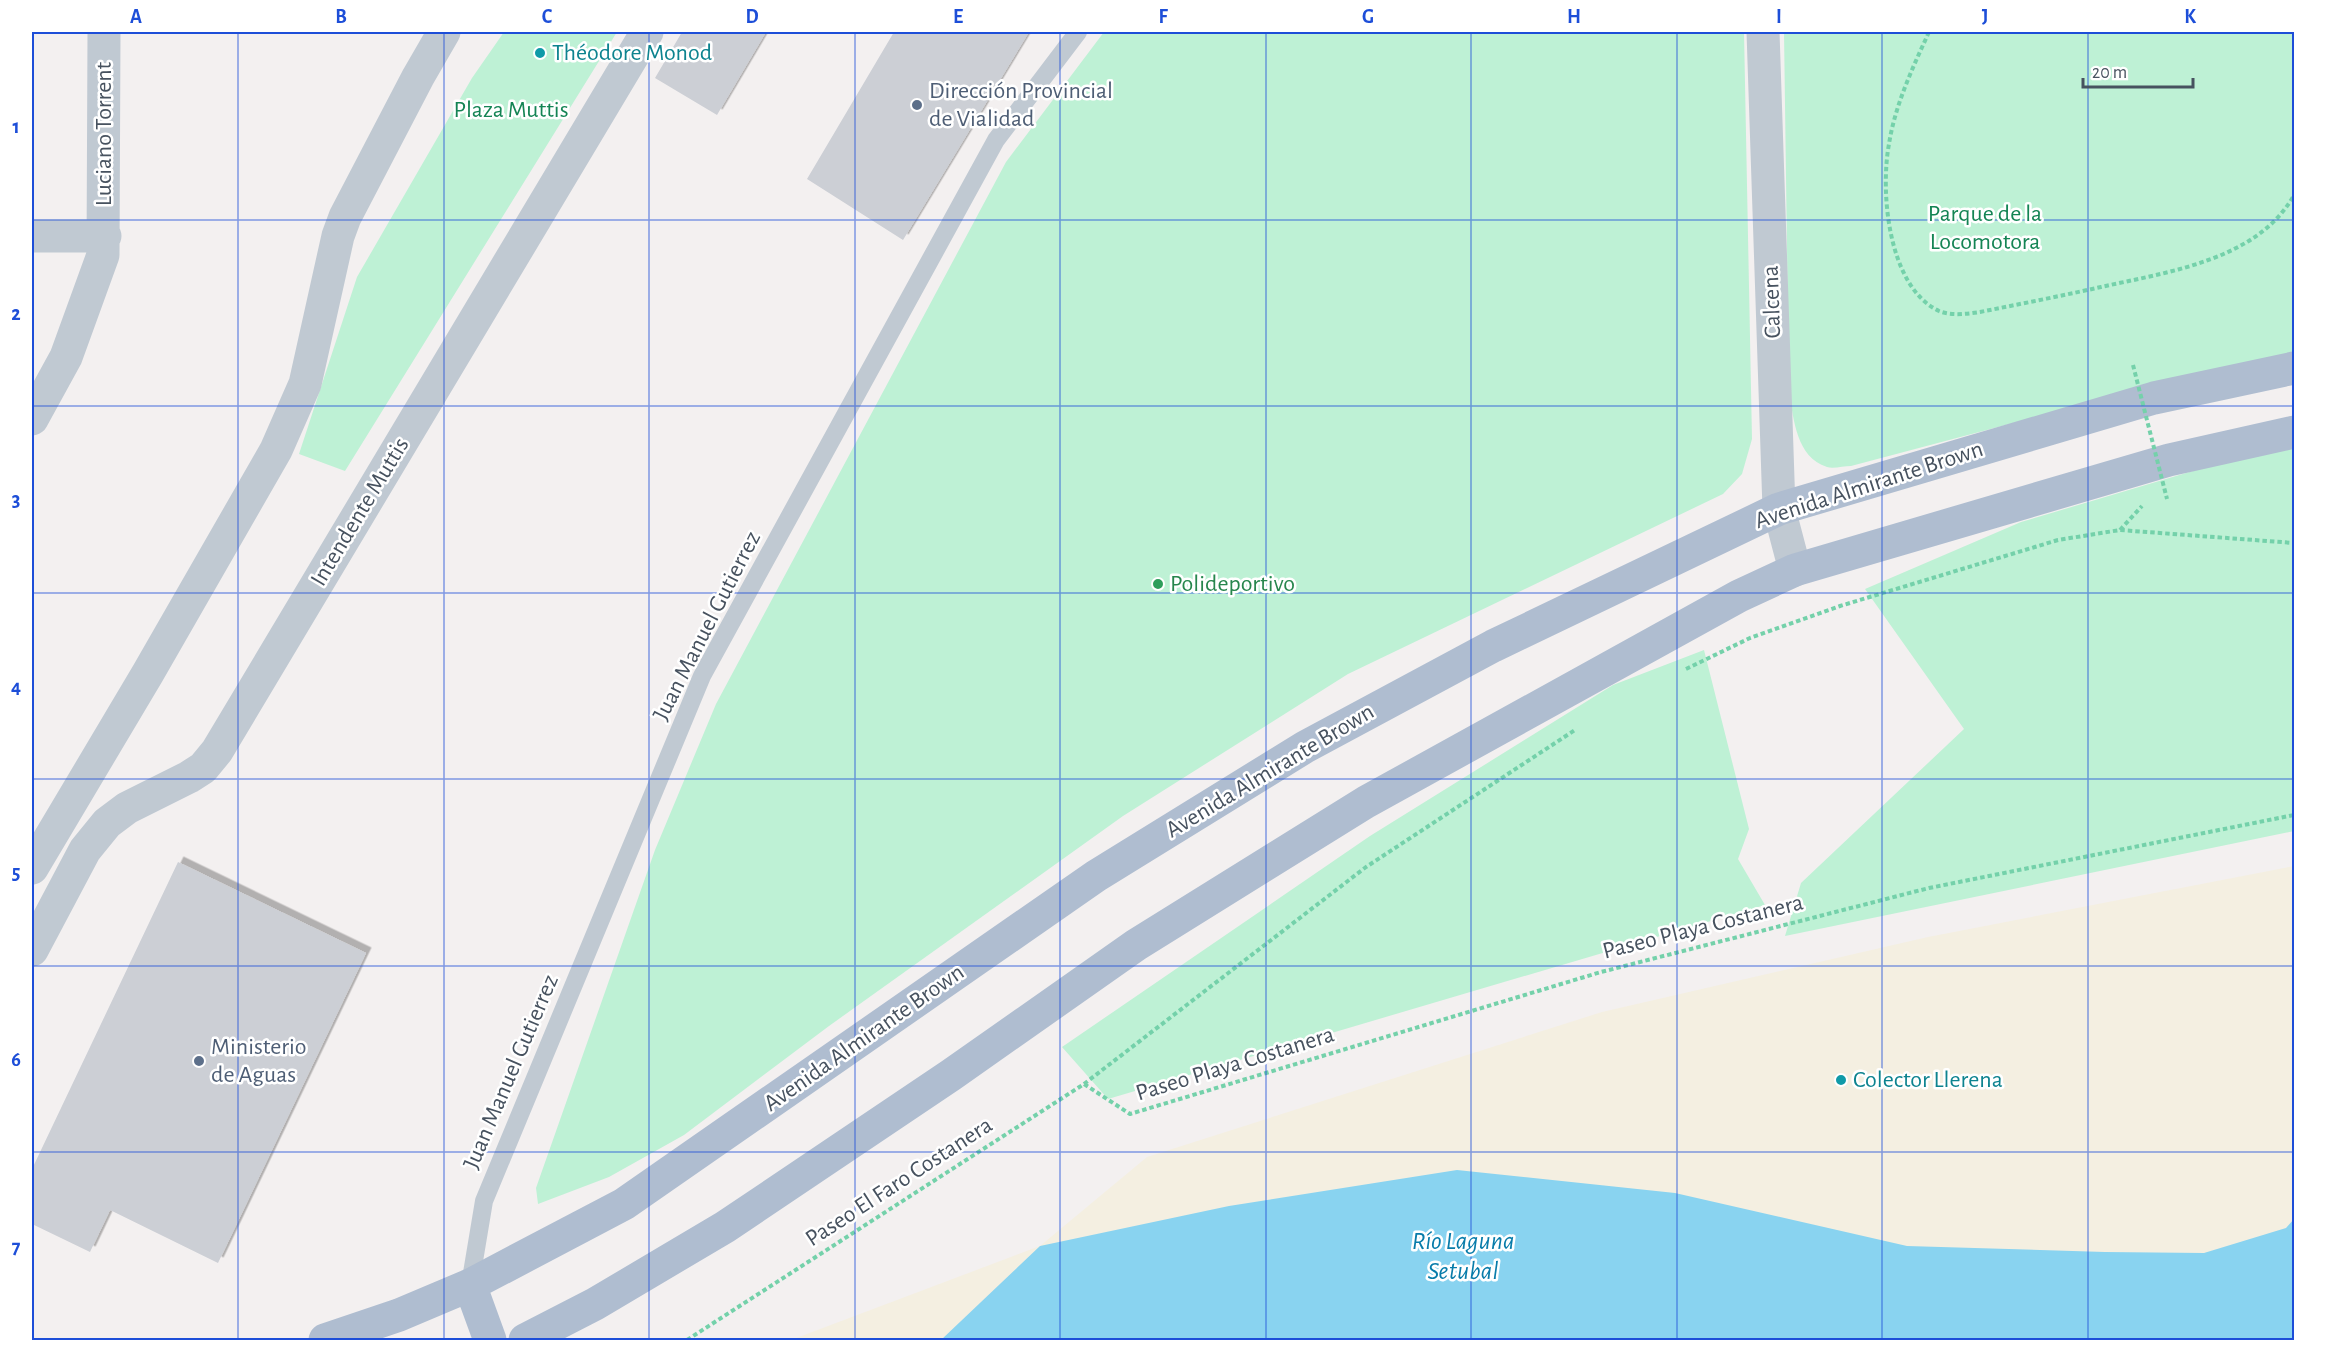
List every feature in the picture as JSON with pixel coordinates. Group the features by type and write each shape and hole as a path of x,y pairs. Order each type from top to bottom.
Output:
{"main road":[{"name":"Avenida Almirante Brown","path":"324,1341 399,1315 470,1285 624,1204 1096,876 1305,747 1493,645 1779,509 2154,398 2295,368"},
{"path":"525,1341 595,1304 725,1227 951,1076 1136,945 1366,802 1739,596 1795,570 2169,460 2295,432"},
{"path":"470,1285 490,1341"}],"street":[{"name":"Luciano Torrent","path":"32,419 66,357 103,255 105,236 104,32"},
{"path":"32,868 148,673 276,450 305,384 338,236 345,217 412,87 444,32"},
{"name":"Intendente Muttis","path":"32,950 85,850 107,823 127,808 203,768 217,751 647,32"},
{"name":"Calcena","path":"1764,32 1779,509 1795,570"},
{"path":"32,236 105,236"}],"lane":[{"name":"Juan Manuel Gutierrez","path":"470,1285 484,1200 702,676 996,140 1078,32"}],"path":[{"path":"1929,32 1894,122 1888,144 1886,178 1890,224 1901,270 1919,295 1939,311 1962,314 1980,312 2153,276 2204,261 2245,243 2260,233 2284,211 2295,195"},
{"path":"2133,365 2167,499"},
{"path":"1680,672 1750,638 1840,606 2077,536 2120,530 2295,543"},
{"name":"Paseo El Faro Costanera","path":"687,1341 1084,1084 1365,867 1580,727"},
{"name":"Paseo Playa Costanera","path":"1084,1084 1130,1114 1601,972 1918,890 2295,815"}],"green space":[{"name":"Plaza Muttis","path":"504,32 617,32 345,471 299,454 357,277 472,78"},
{"name":"Polideportivo","path":"1104,32 1744,32 1752,439 1742,474 1723,494 1348,674 1123,816 829,1026 684,1135 609,1177 538,1204 536,1188 655,850 716,704 1006,162"},
{"name":"Parque de la Locomotora","path":"1784,32 2294,32 2294,355 2036,417 1851,466 1829,468 1817,462 1809,455 1798,436 1789,393"},
{"path":"2294,441 2294,831 1785,936 1801,883 1964,729 1865,589 2021,522"},
{"path":"1704,650 1749,829 1738,859 1765,905 1108,1099 1062,1047 1370,836 1613,685"}],"sand":[{"name":"Colector Llerena","path":"2294,866 2294,1340 791,1340 1040,1246 1147,1157 1602,1012 1928,937"}],"water":[{"name":"Río Laguna Setubal","path":"1457,1170 1675,1193 1907,1246 2204,1253 2286,1228 2294,1219 2294,1340 941,1340 1040,1246 1229,1206"}],"building":[{"path":"682,32 766,32 717,115 655,78"},
{"name":"Dirección Provincial de Vialidad","path":"894,32 1029,32 903,240 807,179"},
{"name":"Ministerio de Aguas","path":"178,862 366,953 218,1263 110,1210 90,1252 32,1224 32,1169"}],"place":[{"name":"Théodore Monod","path":"540,53"},
{"name":"Dirección Provincial de Vialidad","path":"917,105"},
{"name":"Polideportivo","path":"1158,584"},
{"name":"Ministerio de Aguas","path":"199,1061"},
{"name":"Colector Llerena","path":"1841,1080"}]}
